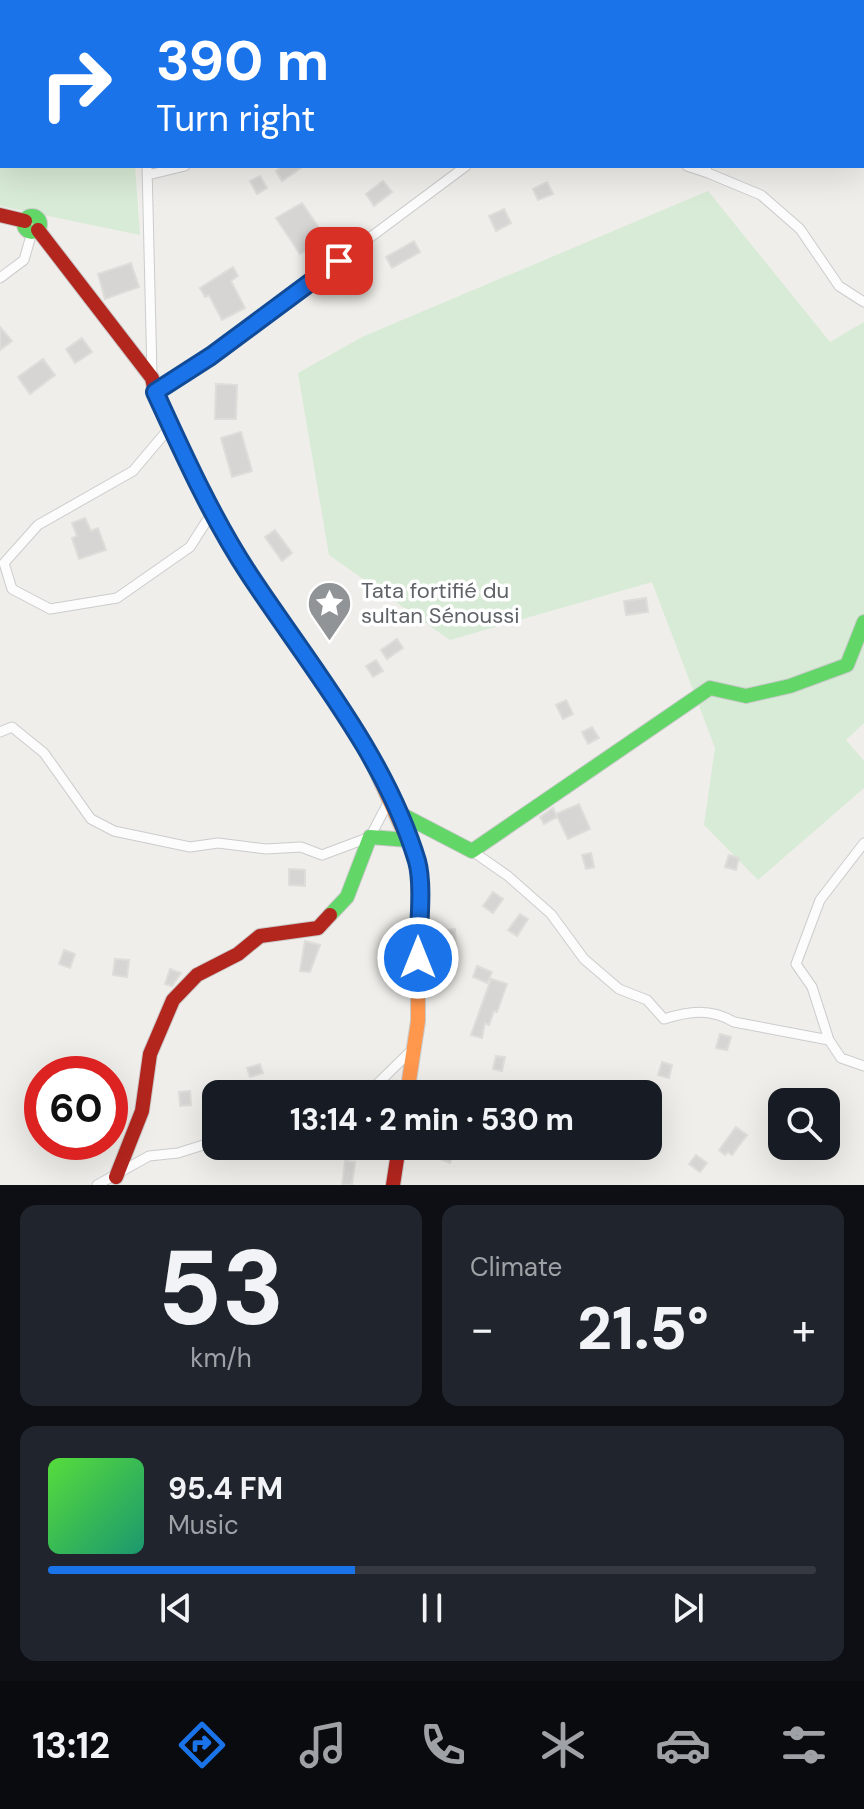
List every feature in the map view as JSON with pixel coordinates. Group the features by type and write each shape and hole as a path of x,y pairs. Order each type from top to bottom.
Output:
{"street":[{"path":"153,385 211,356 463,168"},
{"path":"148,170 153,385"},
{"path":"707,170 761,195 800,229 839,286 864,302"},
{"path":"0,215 32,228 153,385 213,511 247,571 360,736 418,863 418,1021 409,1080"},
{"path":"0,278 24,260 32,228"},
{"path":"171,426 133,471 38,525 4,563 12,589 50,609 117,598 190,547 213,511"},
{"path":"472,851 710,688 746,696 790,686 847,665 864,622"},
{"path":"0,732 12,727 44,753 91,819 114,831 190,847 218,843 266,849 301,847 322,855 370,837 408,840"},
{"path":"116,1177 142,1111 150,1054 173,1000 197,975 238,954 260,936 318,928 347,897 370,837 392,805"},
{"path":"392,805 472,851 508,876 551,914 584,959 619,989 647,1000 664,1019 689,1011 829,1040"},
{"path":"864,843 820,900 796,964 812,987 829,1040 841,1058 864,1066"},
{"path":"381,1080 414,1048"},
{"path":"97,1185 149,1156 178,1153 202,1145"},
{"path":"393,1185 397,1160"}],"green space":[{"path":"0,168 135,168 140,235 0,206"},
{"path":"708,191 830,342 864,322 864,723 846,740 864,761 864,788 758,880 704,825 715,748 652,582 450,640 329,555 298,373 362,337"}],"building":[{"path":"280,168 301,168 282,181 276,171"},
{"path":"260,176 267,188 257,194 250,181"},
{"path":"383,181 392,192 374,206 366,194"},
{"path":"547,182 553,194 538,200 533,189"},
{"path":"302,203 326,238 300,254 276,218"},
{"path":"504,209 511,223 496,231 489,216"},
{"path":"414,241 420,252 392,268 386,257"},
{"path":"131,263 139,287 105,299 98,274"},
{"path":"233,267 238,276 231,281 245,308 222,320 209,295 205,297 200,288"},
{"path":"0,327 12,341 0,350"},
{"path":"82,338 92,352 75,363 66,349"},
{"path":"43,359 55,375 30,394 18,377"},
{"path":"216,384 237,385 236,419 215,419"},
{"path":"241,432 252,471 232,477 221,438"},
{"path":"85,518 91,531 98,528 106,550 79,559 72,538 77,536 72,523"},
{"path":"275,530 292,553 282,561 265,537"},
{"path":"646,598 648,612 626,615 624,601"},
{"path":"397,639 403,648 387,659 381,650"},
{"path":"376,660 383,671 373,677 366,666"},
{"path":"566,700 573,714 563,719 556,705"},
{"path":"592,727 599,738 588,744 582,732"},
{"path":"579,804 590,829 568,839 556,814"},
{"path":"553,808 557,817 544,824 540,817"},
{"path":"591,853 594,867 586,869 582,855"},
{"path":"729,855 739,858 736,870 725,867"},
{"path":"289,869 305,870 305,886 289,885"},
{"path":"493,892 503,899 493,913 483,906"},
{"path":"520,914 528,919 517,936 508,930"},
{"path":"455,929 456,945 447,945 446,930"},
{"path":"305,941 320,945 310,972 300,971"},
{"path":"64,950 75,954 70,968 59,964"},
{"path":"115,959 129,960 127,977 113,975"},
{"path":"477,966 492,972 487,983 473,977"},
{"path":"170,969 181,973 172,986 165,984"},
{"path":"491,979 507,984 497,1012 494,1011 489,1025 485,1023 482,1038 471,1035"},
{"path":"720,1034 731,1037 727,1050 716,1048"},
{"path":"496,1056 505,1057 502,1071 493,1069"},
{"path":"662,1062 672,1065 669,1078 658,1075"},
{"path":"260,1064 263,1073 250,1077 247,1068"},
{"path":"190,1091 191,1105 180,1106 179,1092"},
{"path":"736,1127 747,1135 732,1155 728,1152 725,1155 719,1150"},
{"path":"696,1155 707,1163 700,1172 689,1164"},
{"path":"345,1161 355,1162 352,1185 342,1185"}],"traffic: fast":[{"path":"32,216 38,218 40,224 38,230 32,232 26,230 24,224 26,218 32,216"},
{"path":"395,811 472,851 710,688 746,696 790,686 847,665 864,622"},
{"path":"330,915 347,897 370,837 408,840"}],"traffic: slow":[{"path":"343,711 360,736 418,863 418,1021 409,1080"}],"traffic: jam":[{"path":"0,215 25,221"},
{"path":"38,230 152,378 155,392 213,511 247,571 343,711"},
{"path":"116,1177 142,1111 150,1054 173,1000 197,975 238,954 260,936 318,928 330,915"},
{"path":"393,1185 397,1160"}],"place":[{"name":"Tata fortifié du sultan Sénoussi","path":"330,642"}],"route":[{"path":"339,261 211,356 155,392 185,457 247,571 360,736 390,799 418,863 418,958"}]}
